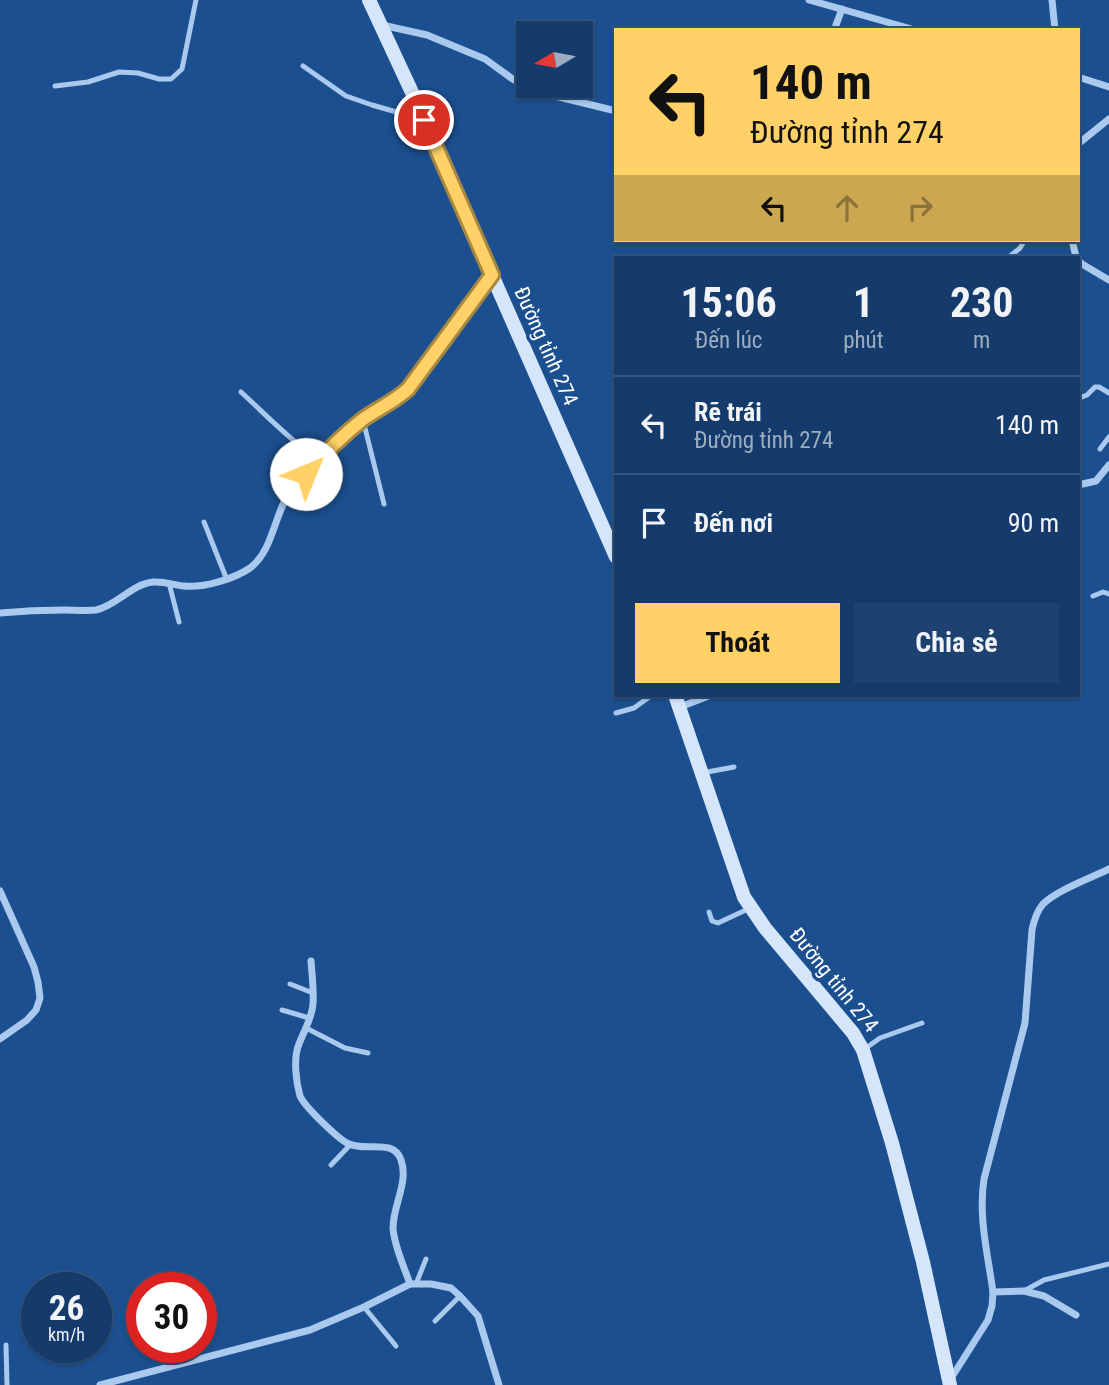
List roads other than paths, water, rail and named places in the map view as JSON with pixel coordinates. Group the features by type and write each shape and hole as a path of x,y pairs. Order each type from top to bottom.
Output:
{"main road":[{"name":"Đường tỉnh 274","path":"369,0 614,551"},
{"name":"Đường tỉnh 274","path":"677,701 744,897 765,928 853,1033 863,1050 892,1143 923,1262 950,1383"}],"street":[{"path":"808,0 908,28"},
{"path":"1052,0 1055,28"},
{"path":"835,28 842,9"},
{"path":"381,25 427,35 462,49 485,59 516,81"},
{"path":"1080,78 1109,87"},
{"path":"563,98 614,111"},
{"path":"1080,142 1109,119"},
{"path":"1080,262 1109,279"},
{"path":"0,613 95,610 106,607 151,582 194,586 227,580 254,565 264,552 293,487 318,460 363,420 408,389 492,275"},
{"path":"1080,485 1096,481 1109,465"},
{"path":"677,701 700,697"},
{"path":"950,1383 988,1321 993,1292 982,1195 1025,1023 1032,930 1036,916 1042,905 1053,897 1109,869"},
{"path":"0,891 33,967 40,998 36,1010 27,1020 0,1039"},
{"path":"311,961 313,1005 297,1047 296,1063 301,1100 350,1145 387,1147 396,1150 401,1158 403,1181 393,1231 413,1284"},
{"path":"100,1385 294,1335 413,1284 431,1284 451,1288 478,1316 499,1385"},
{"path":"993,1292 1024,1291 1044,1296 1076,1315"}],"lane":[{"path":"55,86 88,82 119,72 171,79 182,69 196,0"},
{"path":"303,65 346,96 424,120"},
{"path":"1010,256 1024,242"},
{"path":"1080,396 1087,395 1095,387 1109,393"},
{"path":"241,391 294,442 318,460"},
{"path":"363,420 384,504"},
{"path":"1100,449 1109,437"},
{"path":"204,522 227,580"},
{"path":"169,583 179,622"},
{"path":"1093,596 1103,592 1109,594"},
{"path":"616,713 634,708 649,697"},
{"path":"702,773 734,767"},
{"path":"709,912 712,921 718,923 751,908"},
{"path":"290,984 313,993"},
{"path":"282,1010 309,1018"},
{"path":"863,1050 880,1038 922,1023"},
{"path":"306,1028 345,1048 368,1053"},
{"path":"331,1165 350,1145"},
{"path":"413,1284 426,1259"},
{"path":"1024,1291 1044,1280 1109,1264"},
{"path":"435,1321 460,1296"},
{"path":"364,1307 396,1346"},
{"path":"5,1345 7,1385"}]}
